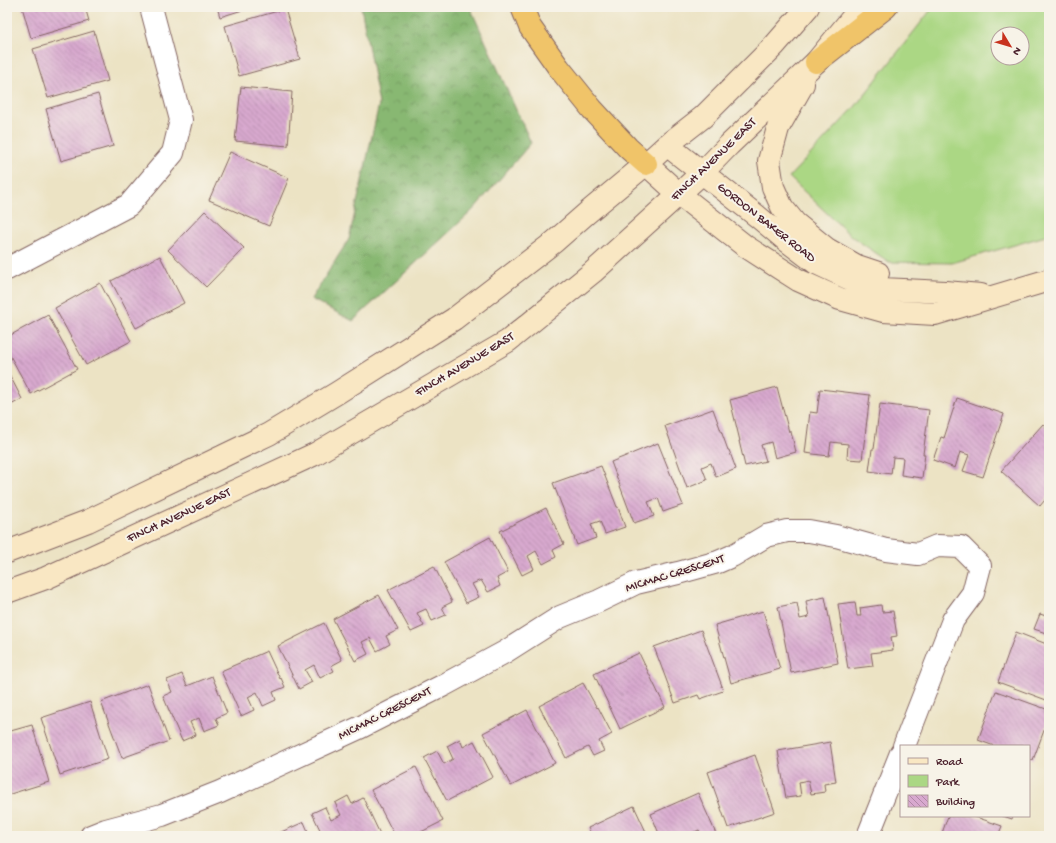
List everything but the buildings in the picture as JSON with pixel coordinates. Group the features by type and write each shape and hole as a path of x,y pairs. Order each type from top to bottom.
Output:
{"highway":[{"path":"522,7 530,27 568,80 592,110 628,148 646,164"},
{"path":"816,62 886,7"}],"main road":[{"path":"7,552 88,520 269,434 454,319 554,242 702,117 774,46 808,7"},
{"name":"FINCH AVENUE EAST","path":"7,592 46,578 315,454 508,342 594,272 702,173 729,145 816,62 861,7"},
{"path":"816,62 778,128 769,161 773,186 782,207 795,223 827,249 857,266 883,275 945,292"},
{"name":"GORDON BAKER ROAD","path":"667,145 816,263 852,280 882,289 993,296"},
{"name":"GORDON BAKER ROAD","path":"646,164 679,194 745,246 798,280 840,299 883,311 935,314 1049,280"}],"street":[{"path":"7,269 129,205 173,152 181,120 151,7"},
{"name":"MICMAC CRESCENT","path":"91,836 106,830 162,815 220,792 276,767 361,727 444,685 505,652 560,617 599,601 636,583 678,574 718,562 732,556 766,536 787,531 809,531 886,550 918,554 937,546 961,547 980,566 973,594 953,620 904,745"},
{"path":"868,836 900,755"}],"green space":[{"path":"361,7 470,7 531,143 473,210 353,321 311,299 349,239 379,104"},
{"path":"936,7 1049,7 1049,235 952,263 889,262 851,236 789,177 854,108 930,11"}]}
